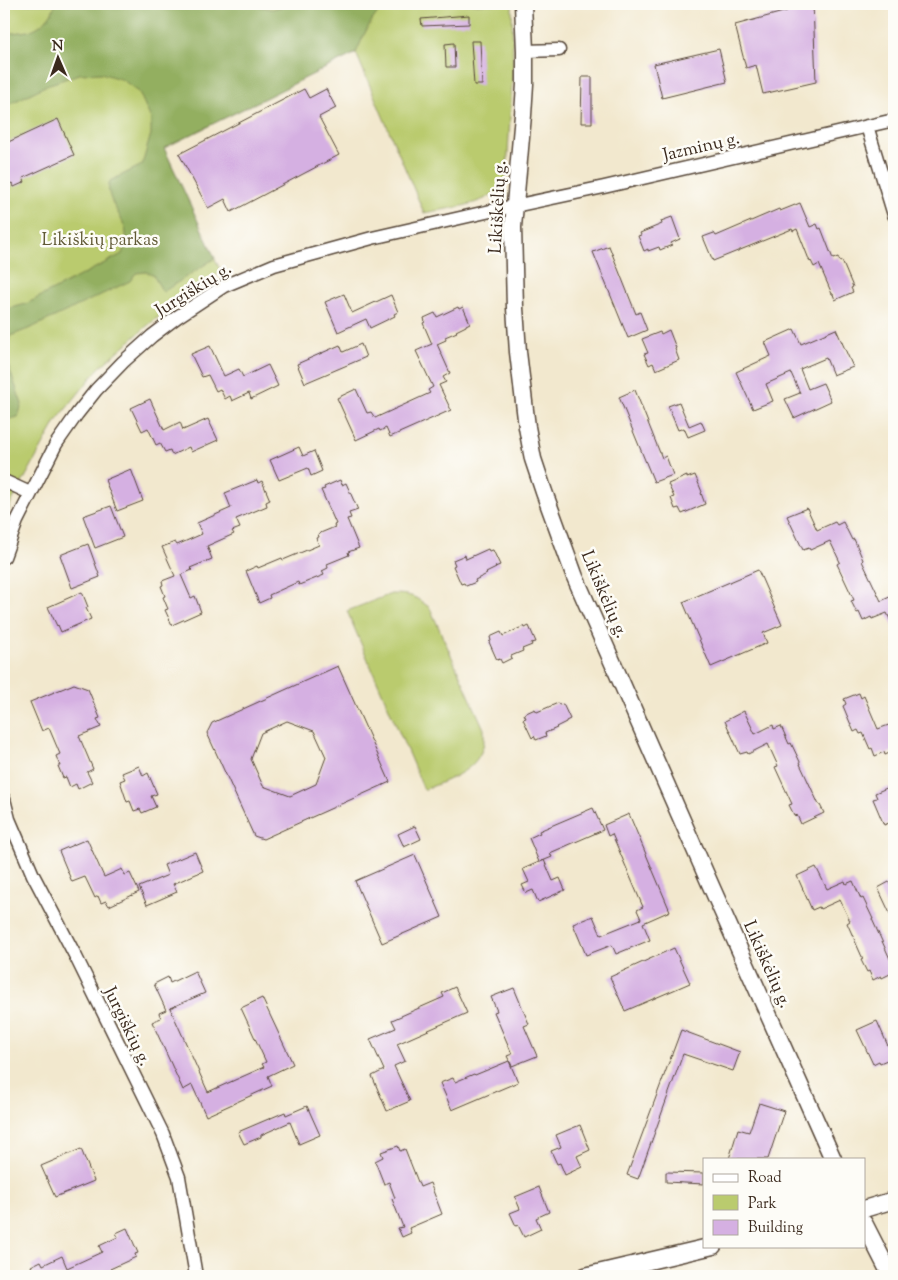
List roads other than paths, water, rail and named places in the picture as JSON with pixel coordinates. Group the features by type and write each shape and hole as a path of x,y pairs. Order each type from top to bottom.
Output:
{"street":[{"name":"Likiškėlių g.","path":"523,4 525,51 523,115 513,227 518,352 527,427 534,459 544,492 583,594 833,1158"},
{"path":"525,51 559,50"},
{"name":"Jazminų g.","path":"515,206 894,120"},
{"path":"867,126 894,215"},
{"name":"Jurgiškių g.","path":"4,557 17,521 30,493 56,444 77,414 96,390 123,362 177,317 224,286 300,257 382,236 515,206"},
{"path":"4,481 30,493"},
{"name":"Jurgiškių g.","path":"4,799 10,819 33,875 76,957 163,1134 178,1177 196,1276"},
{"path":"866,1208 894,1200"},
{"path":"866,1227 891,1276"},
{"path":"585,1276 704,1248"}],"park label":[{"name":"Likiškių parkas","path":"100,239"}]}
